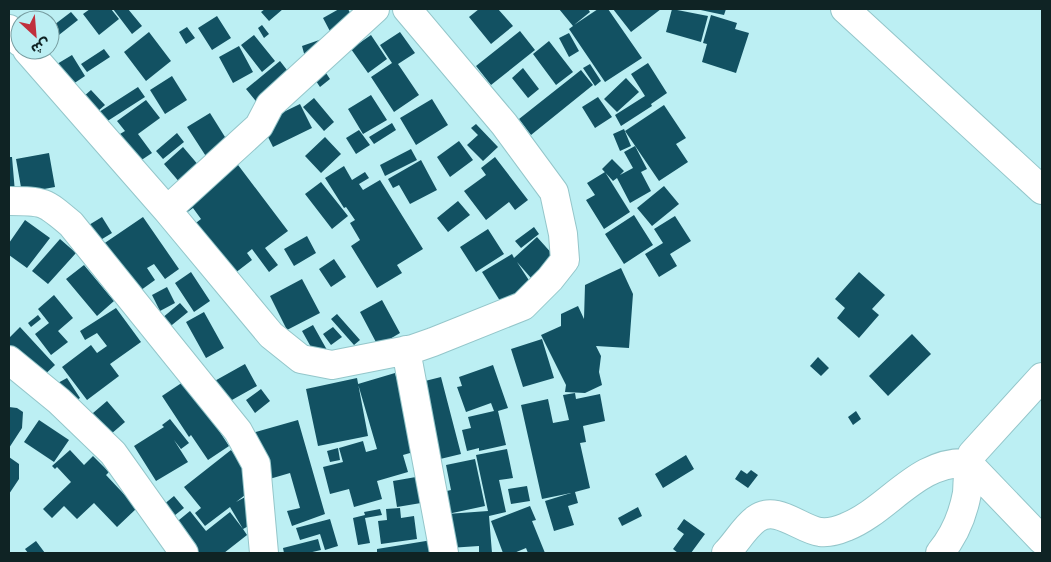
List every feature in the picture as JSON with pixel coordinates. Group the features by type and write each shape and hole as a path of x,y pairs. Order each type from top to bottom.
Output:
{"street":[{"path":"166,210 259,126 270,105 375,9"},
{"path":"36,60 271,335 301,359 332,365 406,350 433,342 523,306 550,279 565,260 563,234 554,192 504,124 407,9"},
{"path":"844,9 1042,190"},
{"path":"9,201 39,201 53,208 71,224 238,431 256,464 264,553"},
{"path":"406,350 444,553"},
{"path":"9,360 59,402 113,453 184,553"},
{"path":"940,553 951,539 960,519 966,493 968,463 972,454 1042,377"},
{"path":"968,463 1042,540"},
{"path":"726,553 757,519 765,515 777,515 822,533 844,528 867,518 898,491 928,472 945,465 968,463"}],"building":[{"path":"90,9 111,9 119,19 99,35 83,14"},
{"path":"113,9 128,9 142,26 132,34"},
{"path":"265,9 283,9 269,21 261,12"},
{"path":"339,9 348,9 356,24 333,37 323,18"},
{"path":"479,9 498,9 513,26 491,44 469,17"},
{"path":"559,9 588,9 590,12 574,25 598,9 608,9 642,58 605,82 569,29 573,26"},
{"path":"613,9 661,9 631,32"},
{"path":"672,9 708,16 701,42 666,32"},
{"path":"696,9 726,9 724,15"},
{"path":"71,12 78,20 60,34 60,20"},
{"path":"711,15 737,23 735,29 749,33 736,73 702,62 707,44 703,43"},
{"path":"217,16 231,38 212,50 198,28"},
{"path":"262,25 269,34 264,38 258,28"},
{"path":"187,27 195,38 186,44 179,32"},
{"path":"520,31 535,50 491,85 476,66"},
{"path":"149,32 171,61 146,81 124,52"},
{"path":"400,32 415,53 398,64 419,95 394,112 371,77 392,63 380,45"},
{"path":"569,33 579,51 569,57 559,38"},
{"path":"254,35 275,61 262,72 241,45"},
{"path":"371,35 387,59 368,73 351,49"},
{"path":"325,38 305,57 302,46"},
{"path":"549,41 573,72 556,85 533,54"},
{"path":"239,46 253,72 233,83 219,57"},
{"path":"104,49 110,57 87,72 81,64"},
{"path":"72,55 85,76 70,86 57,64"},
{"path":"280,61 297,83 263,110 246,89"},
{"path":"648,63 667,93 651,104 652,106 621,126 615,115 645,96 631,74"},
{"path":"590,64 601,81 595,86 583,68"},
{"path":"523,68 539,89 528,98 512,78"},
{"path":"324,70 330,79 320,87 314,78"},
{"path":"581,70 593,85 531,135 519,119"},
{"path":"172,76 187,100 165,114 150,90"},
{"path":"626,78 639,92 617,112 604,99"},
{"path":"138,87 145,97 106,122 99,112"},
{"path":"91,90 105,105 97,112 83,97"},
{"path":"371,95 387,120 363,134 348,109"},
{"path":"598,97 612,117 595,128 582,107"},
{"path":"314,98 334,122 324,131 303,107"},
{"path":"432,99 448,125 416,145 400,118"},
{"path":"146,100 160,118 138,134 152,153 140,161 120,134 125,131 117,121"},
{"path":"300,104 312,128 273,147 261,123"},
{"path":"664,105 686,138 676,144 688,162 659,181 625,131"},
{"path":"210,113 225,137 242,128 211,164 187,127"},
{"path":"392,123 396,130 374,144 369,137"},
{"path":"476,124 498,147 483,161 467,145 478,135 471,128"},
{"path":"624,129 631,146 620,151 613,134"},
{"path":"359,130 370,145 356,154 346,138"},
{"path":"177,133 184,142 163,159 156,151"},
{"path":"325,137 341,154 321,173 305,156"},
{"path":"459,141 473,160 450,177 437,157"},
{"path":"635,146 647,169 641,172 651,191 630,203 617,178 613,181 602,169 612,159 624,171 620,175 633,168 624,152"},
{"path":"183,147 200,167 181,184 164,164"},
{"path":"411,149 417,160 385,176 380,165"},
{"path":"49,153 55,187 22,193 16,159"},
{"path":"9,157 12,157 16,204 9,205"},
{"path":"232,157 288,231 265,248 278,265 269,272 252,249 247,253 252,260 226,280 188,229 201,219 193,208 178,219"},
{"path":"495,157 528,200 515,210 509,202 486,220 464,191 486,175 481,168"},
{"path":"421,160 437,190 410,204 399,185 393,188 388,179"},
{"path":"344,166 352,180 365,172 369,178 359,184 363,190 380,180 423,249 397,265 402,273 377,288 351,246 360,240 350,223 355,220 346,207 344,208 325,178"},
{"path":"605,172 630,212 604,229 586,200 595,195 587,183"},
{"path":"321,182 348,216 332,229 305,194"},
{"path":"664,186 679,204 652,226 637,208"},
{"path":"458,201 470,215 448,232 437,218"},
{"path":"634,215 653,245 624,264 605,234"},
{"path":"675,216 691,241 670,254 677,266 659,277 645,254 663,243 654,229"},
{"path":"102,217 112,233 89,247 79,231"},
{"path":"143,217 179,269 165,279 154,264 147,268 155,280 130,298 93,251"},
{"path":"25,220 50,238 27,268 9,255 9,243"},
{"path":"534,227 539,234 521,248 515,241"},
{"path":"488,229 504,254 476,272 460,247"},
{"path":"307,236 316,253 294,266 284,249"},
{"path":"537,237 554,256 531,278 517,262 532,285 502,304 482,272 512,254 514,258"},
{"path":"60,239 76,253 48,284 32,271"},
{"path":"334,259 346,277 331,287 319,269"},
{"path":"84,265 114,301 97,316 66,279"},
{"path":"621,268 633,294 629,348 596,346 601,356 599,372 602,385 585,393 565,392 566,385 541,335 561,326 561,314 578,306 584,319 585,285"},
{"path":"191,272 210,301 194,312 175,283"},
{"path":"859,272 885,295 872,309 879,315 859,338 837,318 845,308 835,299"},
{"path":"302,279 320,313 287,330 270,296"},
{"path":"167,287 175,303 160,311 152,295"},
{"path":"54,295 73,318 58,331 68,342 51,355 35,334 49,323 38,309"},
{"path":"382,300 400,333 378,346 360,312"},
{"path":"180,303 188,312 162,333 155,324"},
{"path":"116,308 141,342 110,364 119,376 87,400 62,367 91,345 97,353 107,346 97,333 85,340 80,331"},
{"path":"204,312 224,348 206,358 186,322"},
{"path":"337,314 360,340 354,345 331,319"},
{"path":"38,315 41,319 31,327 28,323"},
{"path":"313,325 327,350 316,356 302,331"},
{"path":"20,327 55,365 40,379 9,351 9,338"},
{"path":"333,327 342,337 331,345 323,334"},
{"path":"912,334 931,354 888,396 869,376"},
{"path":"542,339 554,378 523,387 511,349"},
{"path":"818,357 829,368 821,376 810,366"},
{"path":"245,364 257,386 223,405 211,383"},
{"path":"493,365 508,408 498,411 506,445 479,451 479,448 467,451 462,430 471,428 468,417 494,411 491,403 466,412 457,387 462,386 459,377"},
{"path":"395,373 417,451 403,455 408,472 377,481 382,499 354,507 349,489 330,494 323,467 343,462 339,448 363,441 366,452 377,449 358,384"},
{"path":"441,377 461,454 436,460 417,383"},
{"path":"67,378 80,398 69,405 56,384"},
{"path":"357,378 368,436 318,446 306,389"},
{"path":"186,380 229,446 208,460 191,435 189,437 162,396"},
{"path":"261,389 270,401 255,413 246,400"},
{"path":"575,393 576,399 600,394 605,421 583,426 586,442 580,443 590,488 575,492 578,503 568,506 574,525 554,531 545,501 571,493 542,499 521,405 548,399 553,423 569,420 563,395"},
{"path":"107,401 125,422 104,440 86,419"},
{"path":"9,407 17,408 23,412 22,428 9,448"},
{"path":"856,411 861,419 853,425 848,417"},
{"path":"170,419 189,443 181,449 174,440 188,462 156,481 134,446 164,427 162,425"},
{"path":"39,420 69,440 54,462 24,442"},
{"path":"298,420 325,514 292,526 287,511 300,508 290,473 266,480 252,433"},
{"path":"338,448 340,460 330,462 327,451"},
{"path":"507,449 513,478 499,480 506,512 489,516 492,553 479,553 479,546 449,548 447,514 488,511 476,455"},
{"path":"70,450 84,465 93,456 109,472 106,475 137,508 117,527 94,503 77,519 64,506 52,518 43,509 71,482 57,467 55,469 52,466"},
{"path":"231,450 258,485 236,502 247,496 260,520 243,529 230,507 205,526 195,513 201,508 184,487"},
{"path":"686,455 694,469 663,488 655,474"},
{"path":"9,457 19,464 19,479 9,494"},
{"path":"475,459 485,506 443,515 438,493 451,490 446,465"},
{"path":"741,470 747,474 751,470 758,475 748,488 735,479"},
{"path":"416,477 421,503 397,507 393,481"},
{"path":"527,486 530,501 511,504 508,489"},
{"path":"174,496 184,508 160,527 151,515"},
{"path":"530,506 536,520 532,521 545,553 528,553 526,548 514,553 503,553 491,521"},
{"path":"638,507 642,516 622,526 618,518"},
{"path":"400,508 401,518 414,516 417,539 381,544 378,521 387,520 386,509"},
{"path":"380,509 382,515 365,518 370,543 358,545 353,518 365,515 364,512"},
{"path":"190,511 206,531 230,512 247,535 224,553 187,553 168,529"},
{"path":"330,519 338,546 325,550 320,534 300,540 296,528"},
{"path":"684,519 705,534 691,553 678,553 673,549 684,534 677,529"},
{"path":"318,539 321,550 308,553 284,553 283,548"},
{"path":"432,540 434,553 377,553 377,549"},
{"path":"36,541 45,553 28,553 25,549"}]}
